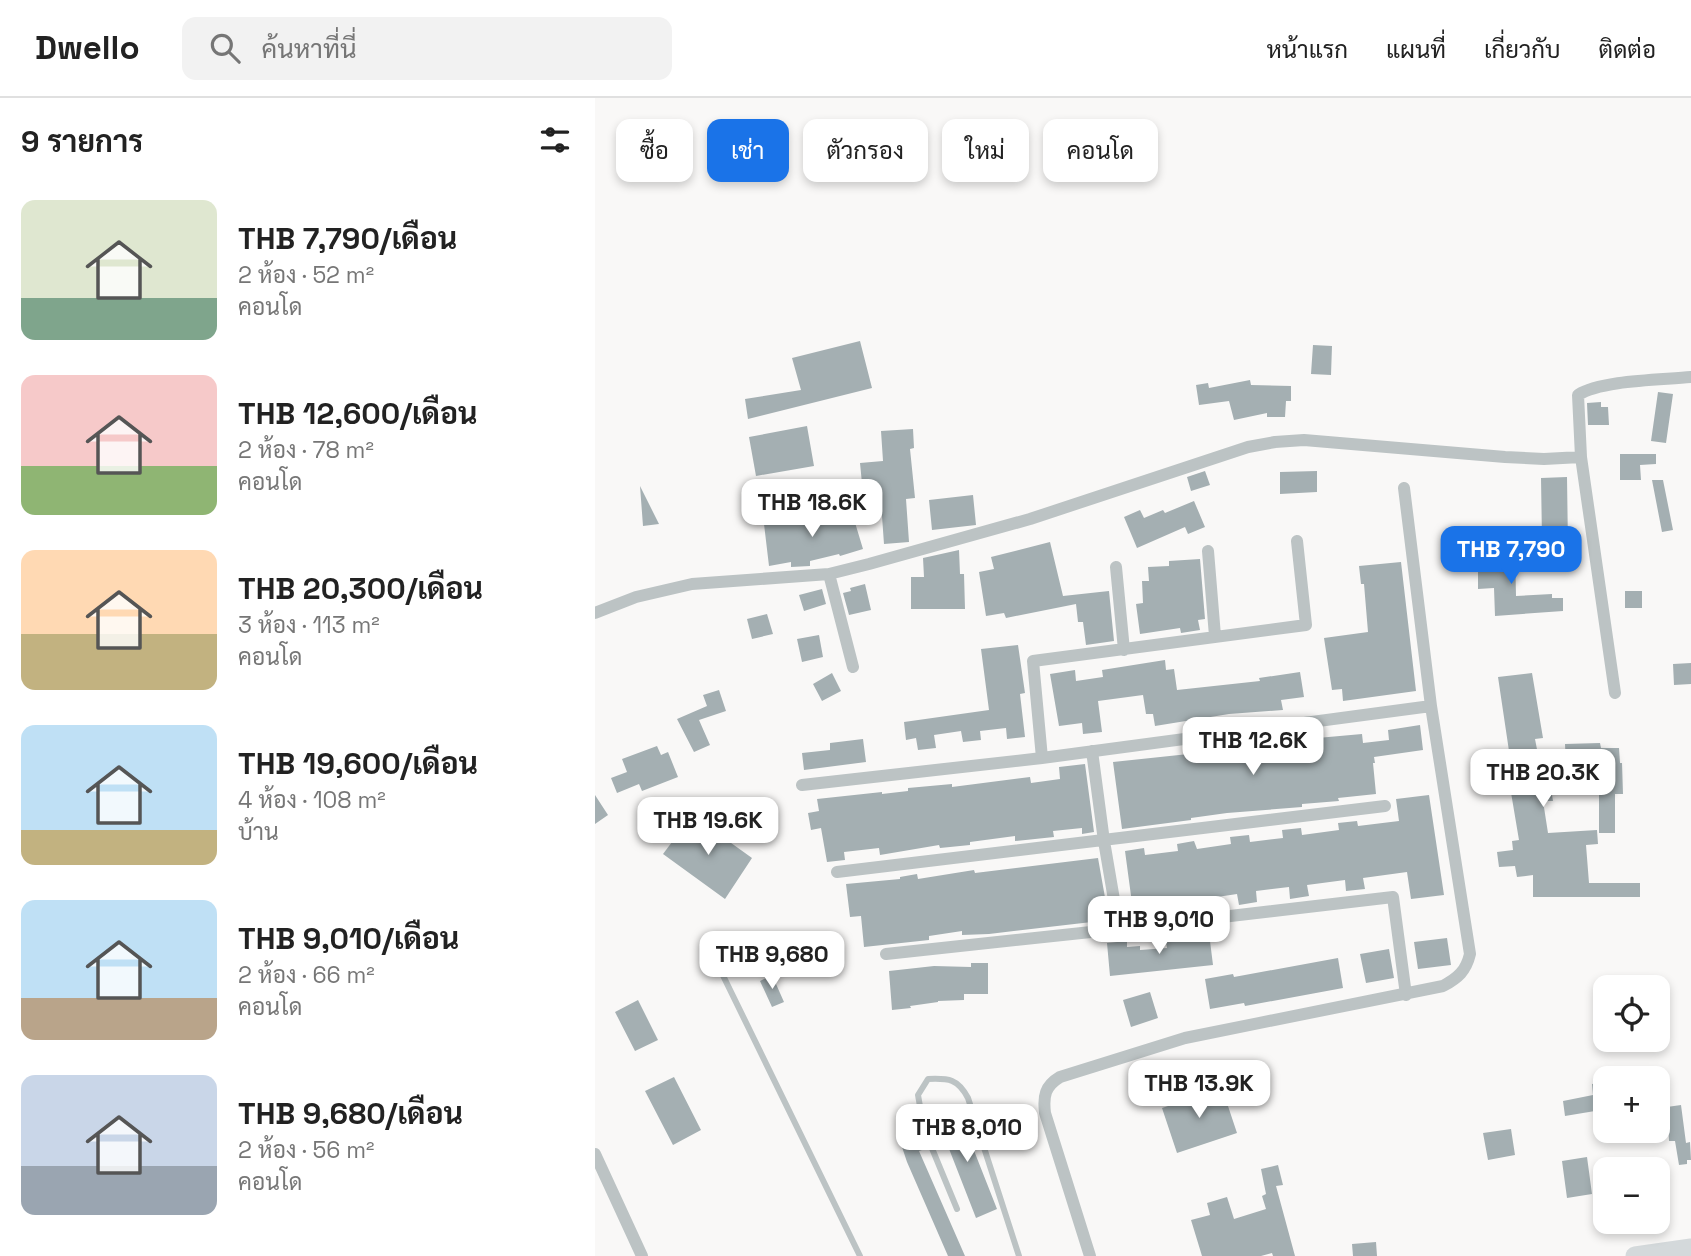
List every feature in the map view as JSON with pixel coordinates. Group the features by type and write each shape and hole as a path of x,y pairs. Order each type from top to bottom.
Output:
{"main road":[{"path":"1635,1256 1691,1248"}],"street":[{"path":"1615,693 1581,457 1579,395 1586,390 1602,386 1691,377"},
{"path":"595,613 636,597 692,584 829,573 1030,519 1248,447 1275,442 1316,441 1505,457 1581,457"},
{"path":"1090,1256 1045,1113 1045,1091 1051,1082 1185,1038 1443,986 1458,978 1468,963 1470,954 1431,706 1404,488"},
{"path":"1042,758 1033,661 1306,625 1297,541"},
{"path":"1208,551 1215,636"},
{"path":"1116,567 1124,650"},
{"path":"829,573 853,667"},
{"path":"802,785 1042,758 1431,706"},
{"path":"1092,751 1119,929"},
{"path":"837,872 1385,806"},
{"path":"886,954 1392,897 1406,995"},
{"path":"595,1154 642,1256"}],"lane":[{"path":"713,955 860,1256"},
{"path":"957,1209 924,1129 918,1095 928,1079 948,1078 961,1084 968,1098 1019,1256"}],"building":[{"path":"860,341 872,388 748,419 745,399 801,390 792,358"},
{"path":"1313,345 1332,346 1331,375 1311,374"},
{"path":"1250,380 1251,385 1291,386 1291,401 1286,401 1285,417 1267,417 1267,413 1234,420 1229,401 1199,405 1196,385 1208,383 1209,388"},
{"path":"1658,392 1673,394 1666,443 1651,441"},
{"path":"1601,402 1601,407 1608,407 1609,425 1588,425 1587,403"},
{"path":"807,426 814,466 756,476 749,437"},
{"path":"913,429 914,448 910,449 915,498 906,499 909,542 884,544 881,502 864,504 860,463 883,461 881,431"},
{"path":"1620,454 1656,454 1656,464 1640,465 1641,480 1620,480"},
{"path":"1205,471 1210,485 1191,491 1187,477"},
{"path":"1317,471 1317,492 1280,494 1280,472"},
{"path":"1567,477 1568,547 1550,548 1550,539 1542,539 1541,478"},
{"path":"1652,480 1663,480 1673,530 1662,532"},
{"path":"640,486 659,524 643,526"},
{"path":"973,495 976,525 932,530 929,500"},
{"path":"1194,501 1205,527 1188,534 1185,527 1137,548 1124,517 1140,510 1144,518"},
{"path":"850,506 863,549 810,561 810,566 791,567 791,562 769,566 764,524 828,517 827,513"},
{"path":"1050,542 1063,596 1109,591 1114,641 1086,645 1083,622 1078,622 1076,604 1006,618 1004,613 986,616 979,572 994,569 991,557"},
{"path":"1491,546 1505,546 1505,551 1515,551 1516,596 1552,594 1552,598 1563,598 1563,611 1495,616 1494,588 1478,589 1478,557 1491,556"},
{"path":"959,550 960,574 964,574 965,609 911,609 911,577 924,577 923,558"},
{"path":"1200,559 1205,619 1198,620 1200,630 1181,633 1180,628 1140,634 1136,604 1143,603 1142,581 1149,581 1148,567 1169,566 1169,561"},
{"path":"1401,562 1416,691 1343,701 1342,689 1332,690 1324,638 1368,632 1364,584 1361,584 1359,566"},
{"path":"865,584 871,610 849,615 843,593"},
{"path":"822,589 826,604 804,611 799,595"},
{"path":"1625,591 1642,591 1642,608 1625,608"},
{"path":"767,614 773,634 752,639 747,619"},
{"path":"819,635 823,657 802,662 797,639"},
{"path":"1018,645 1025,693 1020,694 1025,737 1007,739 1006,728 980,731 981,740 963,742 961,731 934,735 936,748 918,750 916,738 906,740 904,722 989,710 981,649"},
{"path":"1165,660 1166,670 1174,669 1177,690 1260,681 1259,678 1300,672 1304,697 1281,700 1283,710 1229,714 1155,726 1153,714 1146,714 1143,695 1098,701 1102,732 1083,734 1082,723 1059,726 1050,674 1075,670 1076,681 1103,677 1102,670"},
{"path":"1691,663 1691,684 1674,685 1673,664"},
{"path":"832,673 841,691 822,701 813,684"},
{"path":"1532,673 1543,738 1535,739 1541,770 1548,770 1553,801 1543,801 1548,833 1597,830 1598,844 1586,845 1589,883 1640,883 1640,897 1533,897 1533,875 1517,877 1515,866 1499,867 1497,852 1513,850 1512,841 1519,840 1504,751 1509,751 1498,677"},
{"path":"719,690 726,711 699,720 710,745 694,752 677,719 707,706 703,695"},
{"path":"1420,725 1423,750 1374,757 1376,794 1302,804 1302,807 1227,813 1122,829 1113,762 1264,746 1263,743 1362,734 1363,743 1389,740 1388,730"},
{"path":"863,739 866,762 804,770 802,753 830,750 830,743"},
{"path":"1600,743 1601,748 1619,748 1622,763 1623,794 1615,794 1615,833 1599,833 1599,787 1567,788 1565,744"},
{"path":"657,746 661,755 668,752 678,777 642,791 639,784 617,793 611,778 627,772 622,759"},
{"path":"1085,764 1094,832 1082,834 1082,828 1053,831 1054,837 1015,841 1015,836 970,842 970,845 940,848 939,845 880,855 879,848 844,852 845,860 827,862 821,828 811,830 808,813 819,811 817,799 1030,777 1031,783 1060,779 1059,767"},
{"path":"595,795 608,815 595,824"},
{"path":"1429,795 1444,895 1411,899 1407,872 1363,878 1365,889 1346,891 1345,880 1307,885 1309,896 1290,899 1289,887 1256,891 1257,902 1239,905 1237,894 1204,899 1205,909 1187,912 1185,901 1151,906 1152,916 1134,918 1125,851 1144,848 1145,855 1178,851 1177,844 1194,841 1197,849 1231,844 1230,837 1249,835 1250,842 1283,838 1282,830 1301,828 1302,835 1339,830 1338,823 1357,821 1358,826 1399,821 1396,799"},
{"path":"690,818 711,833 706,825 752,858 725,899 663,854"},
{"path":"1098,858 1109,920 989,934 962,935 962,931 929,936 929,940 864,947 861,916 850,917 846,884 900,879 917,874 918,879 974,870 975,873"},
{"path":"1185,933 1186,939 1210,941 1213,965 1110,976 1107,943 1127,941 1127,947 1140,946 1140,950 1167,948 1165,935"},
{"path":"1447,938 1451,965 1418,969 1414,942"},
{"path":"1389,949 1394,978 1366,983 1360,954"},
{"path":"1338,958 1343,988 1245,1006 1244,1003 1210,1009 1205,979 1233,974 1234,977"},
{"path":"971,963 988,963 988,994 964,994 964,1000 938,1001 892,1010 889,971 934,966 971,967"},
{"path":"772,975 784,1002 772,1007 760,981"},
{"path":"1150,992 1158,1018 1131,1027 1123,1000"},
{"path":"638,1000 658,1040 635,1051 615,1012"},
{"path":"674,1077 701,1130 673,1145 645,1091"},
{"path":"1222,1088 1237,1133 1177,1153 1162,1108"},
{"path":"1593,1095 1593,1111 1565,1116 1563,1101"},
{"path":"1681,1105 1686,1143 1690,1142 1691,1160 1687,1160 1687,1164 1679,1165 1675,1141 1670,1141 1670,1107"},
{"path":"958,1110 997,1209 976,1218 937,1118"},
{"path":"912,1123 922,1150 919,1151 965,1256 948,1256 907,1162 896,1129"},
{"path":"1511,1129 1515,1155 1488,1160 1483,1133"},
{"path":"1587,1157 1592,1194 1567,1198 1562,1161"},
{"path":"1278,1165 1283,1185 1276,1186 1295,1256 1273,1256 1272,1253 1261,1256 1202,1256 1191,1220 1210,1215 1207,1203 1227,1197 1234,1219 1266,1209 1262,1196 1266,1194 1261,1169"},
{"path":"1376,1242 1377,1256 1353,1256 1352,1244"}]}
